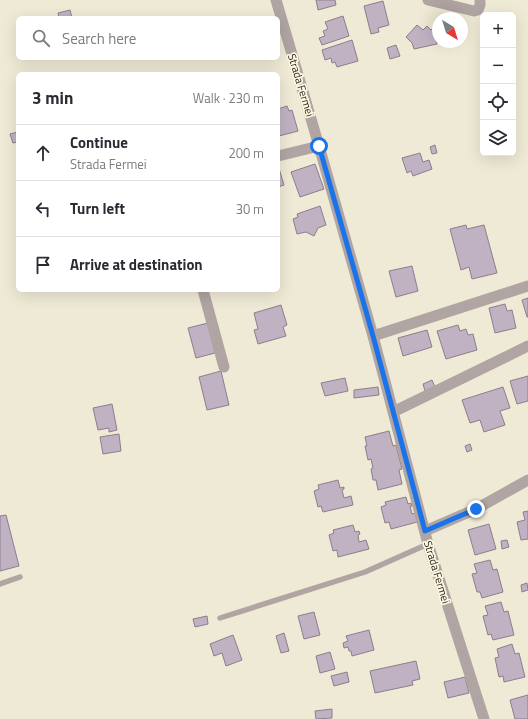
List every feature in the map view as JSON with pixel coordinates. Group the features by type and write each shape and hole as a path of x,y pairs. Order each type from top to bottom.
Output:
{"street":[{"name":"Strada Fermei","path":"276,0 373,336 428,544 484,719"},
{"path":"428,0 474,11 479,5"},
{"path":"280,156 319,146"},
{"path":"373,336 528,286"},
{"path":"204,292 224,367"},
{"path":"393,412 528,346"},
{"path":"425,531 476,509 528,480"}],"lane":[{"path":"220,618 365,572 428,544"},
{"path":"0,584 20,577"}],"building":[{"path":"316,0 335,0 336,5 318,10"},
{"path":"383,1 389,25 378,28 379,32 371,34 364,6"},
{"path":"70,10 72,16 59,16 58,13"},
{"path":"343,16 349,36 322,45 319,38 325,36 323,31 328,29 325,22"},
{"path":"417,25 423,30 427,26 431,30 432,29 432,45 414,49 412,43 406,37"},
{"path":"352,40 358,61 337,67 335,62 332,63 331,58 325,60 322,50"},
{"path":"396,45 400,56 390,59 387,48"},
{"path":"287,106 289,111 292,110 298,131 280,136 280,108"},
{"path":"16,132 16,142 13,143 10,134"},
{"path":"435,145 437,153 432,154 430,147"},
{"path":"420,153 423,162 429,160 432,169 413,176 411,171 407,173 402,158"},
{"path":"315,164 324,189 300,197 291,172"},
{"path":"280,172 284,185 280,186"},
{"path":"320,206 326,225 318,228 314,236 306,232 297,234 293,219 298,217 297,214"},
{"path":"466,225 467,229 484,225 497,273 472,279 469,267 461,270 450,229"},
{"path":"412,266 418,291 396,297 389,271"},
{"path":"528,298 528,317 527,317 522,300"},
{"path":"505,304 507,311 512,310 516,328 495,333 489,308"},
{"path":"281,305 287,325 283,327 286,336 258,344 254,330 258,329 254,313"},
{"path":"208,323 215,353 196,358 188,328"},
{"path":"458,325 460,331 466,329 468,335 473,334 477,350 446,359 437,331"},
{"path":"427,330 432,347 403,356 398,338"},
{"path":"221,371 229,405 207,410 199,377"},
{"path":"528,376 528,401 517,404 510,381"},
{"path":"345,378 348,391 325,396 321,383"},
{"path":"432,380 435,387 425,391 423,384"},
{"path":"378,387 379,395 354,398 354,390"},
{"path":"503,387 510,408 500,411 505,425 484,432 480,420 470,423 462,400"},
{"path":"112,404 117,430 109,432 109,428 98,430 93,408"},
{"path":"389,431 393,446 396,445 402,469 399,470 402,484 378,490 376,480 373,480 371,459 368,460 365,437"},
{"path":"119,434 121,451 103,454 100,437"},
{"path":"470,444 472,450 467,452 465,446"},
{"path":"338,480 340,488 344,487 342,490 344,498 351,496 353,505 323,512 321,506 318,507 314,491 319,489 318,485"},
{"path":"406,497 408,504 411,503 412,506 410,506 412,514 419,512 421,521 391,529 389,522 385,523 381,507 386,505 385,502"},
{"path":"528,511 528,539 521,540 517,522 525,520 523,512"},
{"path":"6,515 19,566 0,571 0,516"},
{"path":"489,524 496,549 475,555 468,530"},
{"path":"353,525 355,532 359,531 359,542 366,540 369,549 338,557 337,550 333,551 329,535 334,533 333,530"},
{"path":"507,540 509,547 502,549 501,541"},
{"path":"490,560 493,570 497,569 503,592 482,598 480,592 477,592 472,574 477,573 474,564"},
{"path":"527,583 528,590 522,592 521,585"},
{"path":"501,602 504,612 508,611 514,635 493,640 491,634 488,635 483,616 488,615 485,606"},
{"path":"314,612 320,635 304,639 298,616"},
{"path":"207,616 208,624 195,627 193,619"},
{"path":"369,630 374,650 352,656 348,647 344,648 343,643 348,641 346,636"},
{"path":"284,633 289,651 281,653 276,636"},
{"path":"233,635 242,660 226,666 222,653 214,656 210,644"},
{"path":"512,644 515,654 519,653 525,677 504,682 503,676 499,677 495,658 499,657 497,649"},
{"path":"330,652 335,669 320,673 316,656"},
{"path":"416,661 420,679 412,681 413,685 375,693 370,671"},
{"path":"347,672 349,682 334,686 331,676"},
{"path":"465,677 469,693 448,698 444,682"},
{"path":"528,695 528,719 515,719 510,700"},
{"path":"332,709 332,718 316,719 315,711"}],"route":[{"path":"319,146 373,336 425,531 476,509"}]}
